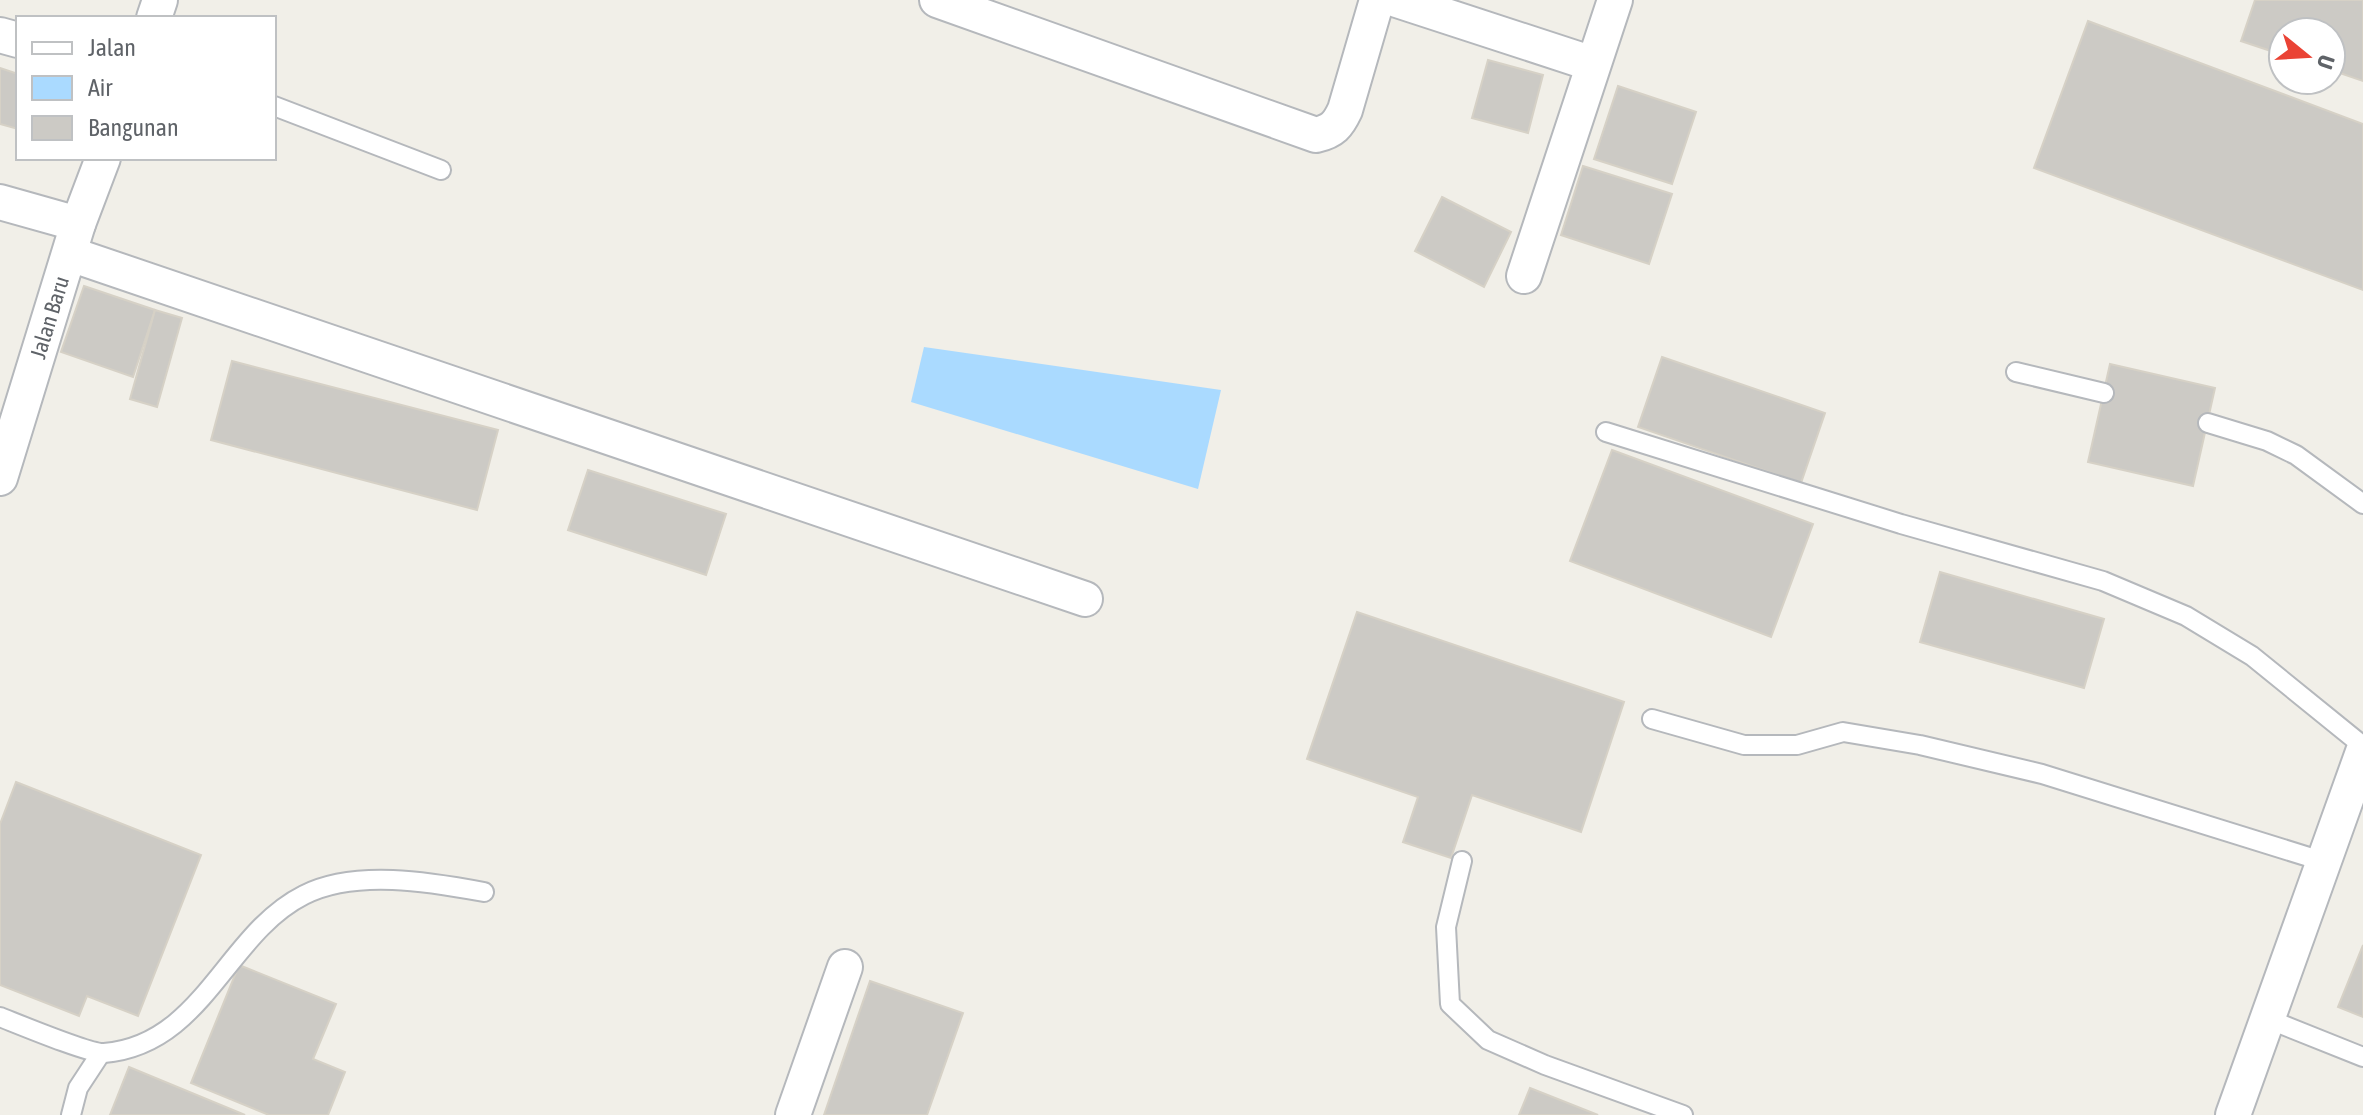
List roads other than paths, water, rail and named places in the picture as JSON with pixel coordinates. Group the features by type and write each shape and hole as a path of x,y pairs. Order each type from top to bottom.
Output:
{"street":[{"path":"937,0 1316,135 1338,126 1377,0"},
{"path":"1397,0 1593,64"},
{"path":"1524,276 1615,0"},
{"name":"Jalan Baru","path":"0,478 74,239 102,160"},
{"path":"0,202 74,239 1085,599"},
{"path":"2233,1115 2361,763"},
{"path":"793,1115 845,967"}],"lane":[{"path":"276,107 441,170"},
{"path":"2016,372 2104,393"},
{"path":"2208,423 2267,441 2296,455 2363,504"},
{"path":"1606,432 1901,524 2103,581 2186,616 2252,656 2361,763"},
{"path":"1652,719 1744,745 1797,745 1843,732 1920,745 2042,774 2325,862"},
{"path":"1462,861 1446,927 1450,1004 1488,1040 1545,1065 1683,1115"},
{"path":"0,1017 101,1053 142,1044 182,1020 274,914 306,894 339,883 413,879 484,892"},
{"path":"2268,1019 2363,1057"},
{"path":"71,1115 78,1088 101,1053"}],"water":[{"path":"924,347 1221,390 1198,489 911,402"}]}
